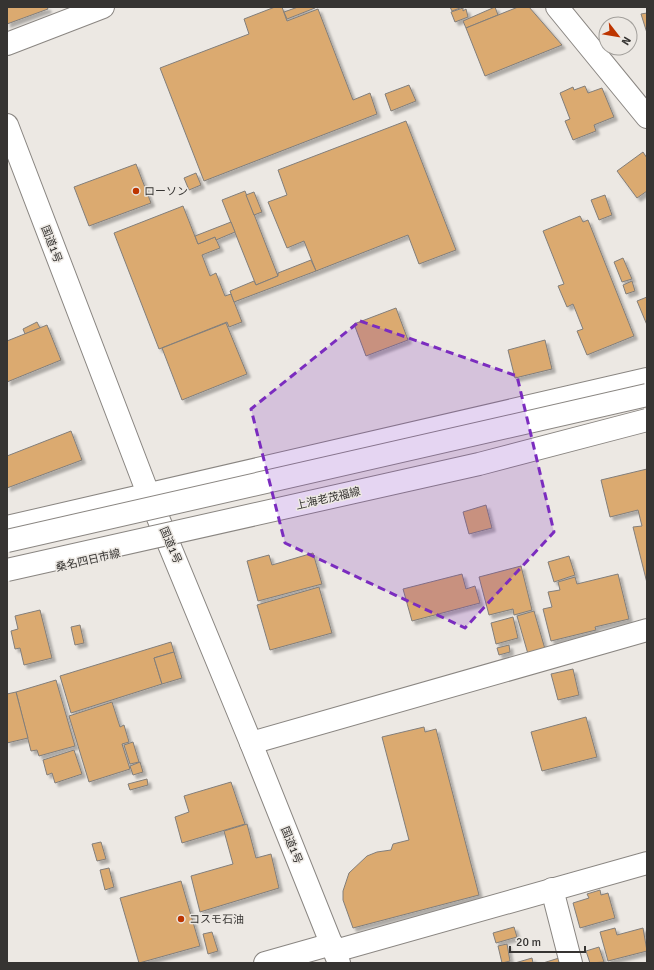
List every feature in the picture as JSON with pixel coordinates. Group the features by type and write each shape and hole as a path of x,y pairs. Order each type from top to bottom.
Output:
{"main road":[{"path":"7,44 103,7"},
{"path":"557,7 647,117"},
{"name":"国道1号","path":"7,125 149,496 169,541 335,953"},
{"path":"7,527 149,496 647,379"},
{"path":"7,541 647,395"},
{"name":"上海老茂福線","path":"7,570 479,464 647,420"},
{"name":"桑名四日市線","path":"7,579 647,430"},
{"path":"251,743 647,630"},
{"path":"265,963 335,953 552,889 647,863"},
{"path":"552,889 571,963"}],"highlighted area":[{"path":"360,321 517,376 554,532 465,628 285,543 251,409"}],"building":[{"path":"7,7 47,7 48,9 7,24"},
{"path":"275,7 282,7 287,21 318,9 353,100 370,93 377,114 204,181 160,68 249,34 244,19"},
{"path":"298,7 315,8 287,19 284,12"},
{"path":"450,7 460,7 460,8 452,11"},
{"path":"495,7 498,15 466,28 463,21"},
{"path":"518,7 529,7 562,45 485,76 466,28"},
{"path":"463,8 463,11 466,9 468,17 455,22 451,12"},
{"path":"647,13 647,33 641,14"},
{"path":"409,85 416,101 391,111 385,94"},
{"path":"585,86 588,93 602,88 614,117 594,125 596,131 573,140 565,121 570,119 560,93 573,87 574,90"},
{"path":"406,121 456,250 419,264 408,235 316,271 304,241 287,248 268,202 287,195 278,170"},
{"path":"643,152 647,158 647,191 637,198 617,171"},
{"path":"136,164 151,203 89,226 74,187"},
{"path":"196,173 201,185 189,190 184,178"},
{"path":"245,191 278,276 256,285 222,200"},
{"path":"254,192 262,212 254,215 246,195"},
{"path":"605,195 612,215 599,220 591,200"},
{"path":"183,206 198,244 215,237 220,248 202,255 210,276 216,273 225,296 231,294 242,322 229,327 227,322 159,349 114,233"},
{"path":"580,216 583,222 588,220 634,336 587,355 577,331 583,329 573,304 567,307 558,286 564,284 543,231"},
{"path":"231,222 235,232 216,240 215,237 198,244 195,236"},
{"path":"623,258 632,279 622,282 614,262"},
{"path":"311,260 316,271 234,302 230,291 254,281 256,285 278,276 278,273"},
{"path":"632,281 635,291 626,294 623,285"},
{"path":"647,297 647,325 637,301"},
{"path":"396,308 408,340 366,356 354,324"},
{"path":"37,322 40,328 25,334 23,329"},
{"path":"226,323 247,374 182,400 162,348"},
{"path":"47,325 61,360 7,382 7,341"},
{"path":"545,340 552,369 515,378 508,350"},
{"path":"71,431 82,460 7,488 7,456"},
{"path":"647,469 647,583 633,527 642,526 638,510 610,517 601,480"},
{"path":"486,505 492,528 469,534 463,512"},
{"path":"313,553 322,584 258,601 247,561 269,555 272,565"},
{"path":"569,556 575,575 554,582 548,562"},
{"path":"521,566 532,610 514,615 513,609 489,615 479,577"},
{"path":"462,574 466,589 475,586 480,603 412,621 403,589"},
{"path":"618,574 629,619 595,627 596,630 551,641 543,609 552,607 548,592 560,590 558,582 575,577 577,584"},
{"path":"319,587 332,633 270,650 257,605"},
{"path":"40,610 52,658 24,665 20,648 15,649 11,631 18,629 15,616"},
{"path":"534,611 545,649 528,654 517,616"},
{"path":"513,617 518,638 496,644 491,623"},
{"path":"80,625 84,643 75,645 71,627"},
{"path":"171,642 174,652 154,658 162,684 71,713 60,676"},
{"path":"509,645 510,652 499,655 497,648"},
{"path":"174,652 182,678 162,684 154,658"},
{"path":"573,669 579,695 558,700 551,674"},
{"path":"56,680 75,746 39,756 37,750 31,751 16,692"},
{"path":"16,692 28,738 7,743 7,694"},
{"path":"112,702 120,727 124,725 129,742 122,744 130,769 89,782 69,716"},
{"path":"586,717 597,757 542,771 531,732"},
{"path":"424,727 425,732 436,729 479,895 353,928 343,900 343,891 349,873 367,856 377,852 391,850 393,844 409,840 382,737"},
{"path":"133,742 139,762 130,764 124,745"},
{"path":"74,750 82,774 55,783 52,773 47,775 43,760"},
{"path":"140,762 143,772 133,775 130,766"},
{"path":"147,779 148,785 130,790 128,784"},
{"path":"231,782 245,824 182,843 175,817 189,812 184,796"},
{"path":"247,824 256,858 271,854 279,888 200,912 191,876 233,864 224,831"},
{"path":"101,842 106,859 97,861 92,844"},
{"path":"109,868 114,887 105,890 100,870"},
{"path":"181,881 200,946 139,963 120,898"},
{"path":"600,890 601,895 608,893 615,918 580,928 573,903 589,898 587,894"},
{"path":"514,927 517,937 496,943 493,933"},
{"path":"615,928 617,935 643,928 647,951 608,961 600,932"},
{"path":"212,932 218,951 208,954 203,934"},
{"path":"507,944 510,961 502,963 498,946"},
{"path":"599,947 604,962 590,963 586,951"},
{"path":"532,958 533,963 515,963"},
{"path":"559,958 563,963 543,963"}],"place":[{"name":"ローソン","path":"136,191"},
{"name":"コスモ石油","path":"181,919"}]}
